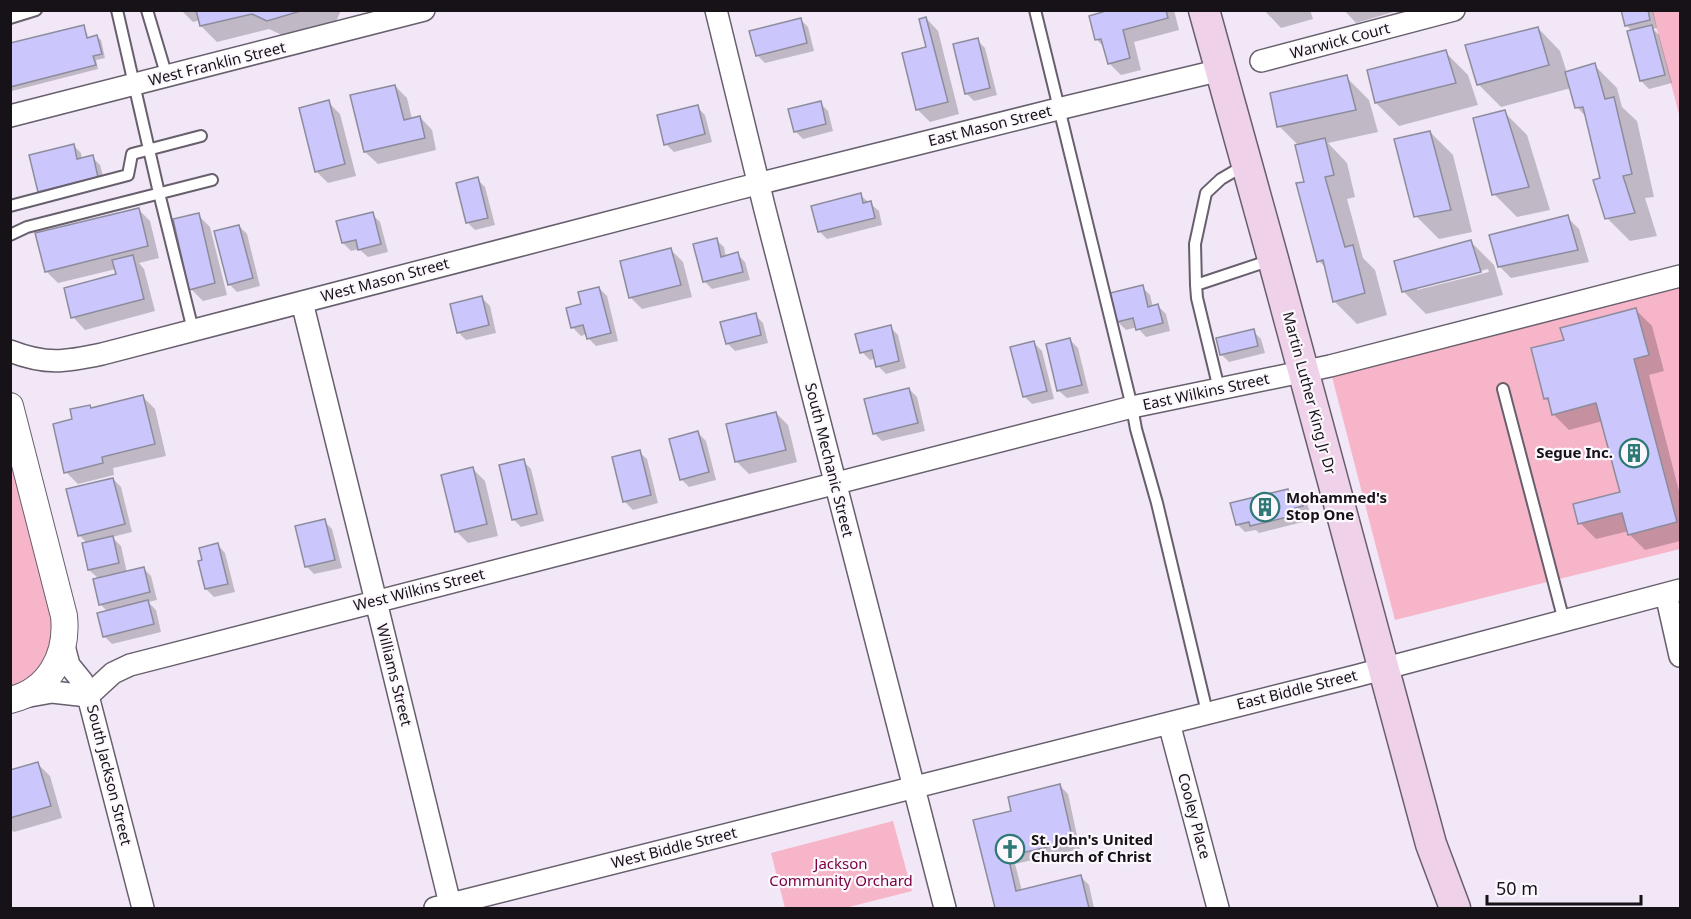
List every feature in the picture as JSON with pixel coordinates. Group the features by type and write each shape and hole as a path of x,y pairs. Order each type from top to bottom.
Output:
{"main road":[{"name":"Martin Luther King Jr Dr","path":"1204,10 1431,844 1455,909"},
{"name":"Martin Luther King Jr Dr","path":"1431,844 1434,909"}],"street":[{"name":"South Mechanic Street","path":"716,10 945,909"},
{"name":"Warwick Court","path":"1261,62 1454,10"},
{"name":"West Franklin Street","path":"10,116 413,12"},
{"name":"East Mason Street","path":"759,184 1221,70"},
{"name":"West Mason Street","path":"10,351 35,360 69,361 102,354 759,184"},
{"name":"East Wilkins Street","path":"836,483 1132,407 1330,366 1680,276"},
{"name":"Williams Street","path":"302,302 376,602 445,907"},
{"name":"South Jackson Street","path":"11,409 64,616 65,636 64,646 51,674 34,690 16,699"},
{"name":"West Wilkins Street","path":"88,696 112,673 130,665 836,483"},
{"name":"East Biddle Street","path":"913,787 1673,592"},
{"path":"1673,592 1680,656"},
{"name":"South Jackson Street","path":"64,646 69,665 78,675 88,696 143,909"},
{"path":"16,699 52,692 88,696"},
{"name":"Cooley Place","path":"1169,723 1218,909"},
{"name":"West Biddle Street","path":"445,907 913,787"}],"lane":[{"path":"10,18 36,10"},
{"path":"117,10 193,330"},
{"path":"147,10 167,77"},
{"path":"1035,10 1207,712"},
{"path":"10,206 128,175 132,154 201,136"},
{"path":"1219,389 1197,298 1195,244 1206,193 1221,179 1247,164"},
{"path":"10,235 27,227 212,180"},
{"path":"1196,285 1273,259"},
{"path":"1503,389 1564,621"}],"green space":[{"path":"1652,11 1680,11 1680,118"},
{"path":"1680,281 1680,549 1395,620 1331,373"},
{"path":"10,409 64,646 10,700"},
{"name":"Jackson Community Orchard","path":"893,821 912,891 845,908 785,908 771,853"}],"building":[{"path":"196,10 304,10 267,21 252,14 200,26"},
{"path":"1109,10 1166,10 1168,18 1123,30 1130,58 1108,64 1101,39 1095,40 1089,16"},
{"path":"1621,10 1648,10 1650,20 1625,26"},
{"path":"926,17 948,102 916,110 902,53 926,47 919,19"},
{"path":"801,18 807,43 756,56 749,31"},
{"path":"84,25 87,38 97,35 102,54 93,56 96,65 10,87 10,43"},
{"path":"1652,25 1665,75 1640,81 1627,31"},
{"path":"1538,27 1549,65 1477,85 1465,45"},
{"path":"978,38 990,88 965,94 953,44"},
{"path":"1446,50 1456,83 1375,103 1367,70"},
{"path":"1595,63 1605,99 1614,97 1632,174 1623,176 1635,213 1605,219 1593,180 1600,178 1583,107 1575,108 1565,72"},
{"path":"1347,75 1356,110 1277,127 1270,93"},
{"path":"395,85 404,120 420,116 425,138 364,152 350,95"},
{"path":"329,100 345,164 315,172 299,108"},
{"path":"821,101 826,124 794,132 788,109"},
{"path":"698,105 705,134 664,145 657,115"},
{"path":"1505,110 1529,187 1492,195 1473,118"},
{"path":"1430,131 1451,210 1414,217 1394,139"},
{"path":"1325,138 1334,175 1325,177 1345,247 1353,245 1365,293 1333,302 1323,260 1317,262 1296,183 1304,182 1295,145"},
{"path":"74,144 77,159 93,155 98,177 38,192 29,155"},
{"path":"478,177 488,218 466,223 456,183"},
{"path":"861,193 863,203 871,201 875,218 818,232 811,206"},
{"path":"139,208 148,246 45,272 35,233"},
{"path":"373,212 381,244 358,250 356,240 342,243 336,221"},
{"path":"199,213 215,283 189,290 173,219"},
{"path":"1568,215 1578,250 1498,267 1489,235"},
{"path":"239,225 253,278 228,285 214,231"},
{"path":"717,238 721,257 738,252 743,272 703,282 693,244"},
{"path":"1471,240 1481,272 1402,292 1394,261"},
{"path":"671,248 681,285 629,298 620,261"},
{"path":"133,255 144,299 71,318 64,288 116,274 112,260"},
{"path":"1143,285 1148,307 1158,304 1163,323 1136,330 1133,318 1117,322 1110,293"},
{"path":"599,287 611,333 587,339 583,325 571,328 566,308 581,304 578,292"},
{"path":"482,296 489,325 457,333 450,304"},
{"name":"Segue Inc.","path":"1636,308 1649,355 1634,359 1677,522 1628,535 1622,513 1578,524 1573,504 1620,492 1596,403 1552,415 1548,398 1544,399 1531,348 1564,340 1560,328"},
{"path":"756,313 761,335 726,344 720,322"},
{"path":"891,325 899,361 876,367 872,350 860,353 855,334"},
{"path":"1254,329 1258,346 1220,355 1216,338"},
{"path":"1070,338 1082,385 1057,391 1046,344"},
{"path":"1034,341 1047,391 1023,397 1010,347"},
{"path":"909,388 918,423 873,434 864,399"},
{"path":"143,395 155,444 102,457 103,463 64,473 53,424 72,419 70,409 90,405 91,408"},
{"path":"776,412 786,450 735,462 726,424"},
{"path":"698,431 709,472 680,480 669,439"},
{"path":"640,450 651,495 623,502 612,457"},
{"path":"524,459 537,514 512,520 499,465"},
{"path":"473,467 487,524 455,532 441,475"},
{"path":"113,478 125,524 78,536 66,489"},
{"name":"Mohammed's Stop One","path":"1288,489 1289,495 1299,492 1303,506 1295,508 1296,515 1250,526 1249,522 1236,525 1230,503"},
{"path":"325,519 335,560 305,567 295,526"},
{"path":"113,536 119,563 88,570 82,543"},
{"path":"218,543 228,584 205,589 198,561 202,560 199,548"},
{"path":"144,567 150,592 99,605 93,579"},
{"path":"148,600 154,624 103,637 97,613"},
{"path":"38,762 51,806 10,818 10,770"},
{"name":"St. John's United Church of Christ","path":"1060,784 1073,841 1008,856 1016,891 1081,875 1089,908 995,908 973,820 1011,811 1008,797"}],"place":[{"name":"Segue Inc.","path":"1634,453"},
{"name":"Mohammed's Stop One","path":"1265,507"},
{"name":"St. John's United Church of Christ","path":"1010,849"}]}
